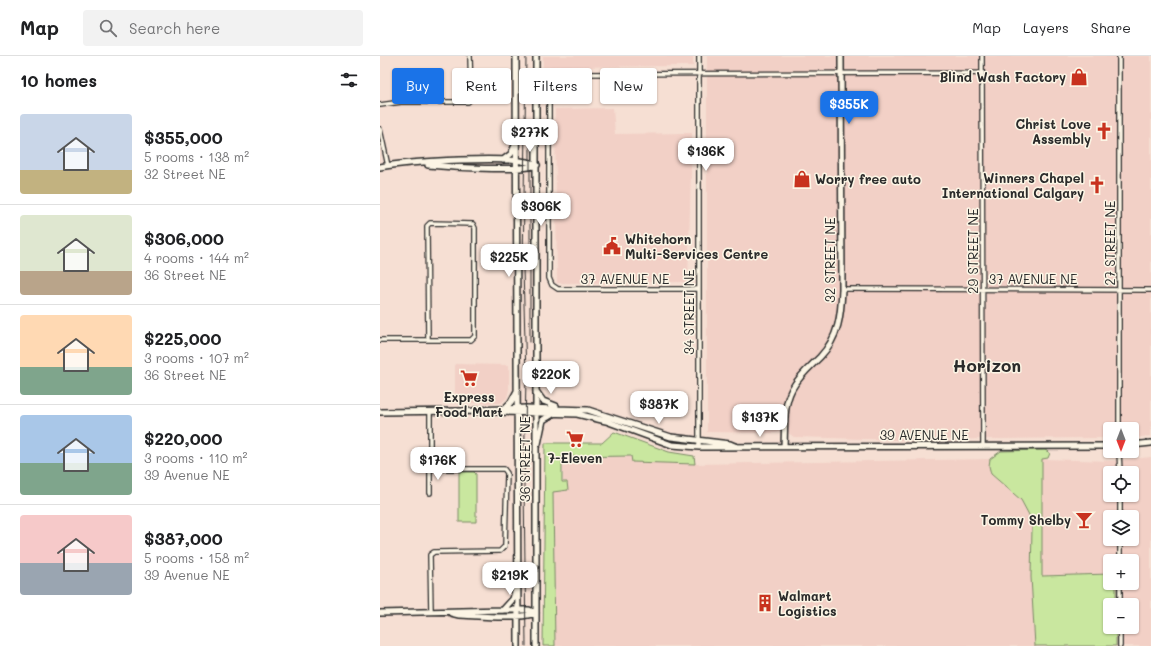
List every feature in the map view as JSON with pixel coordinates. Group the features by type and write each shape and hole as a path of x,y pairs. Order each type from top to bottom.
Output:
{"street":[{"path":"380,105 401,102 468,102 471,99 470,56"},
{"name":"36 STREET NE","path":"516,56 518,646"},
{"name":"36 STREET NE","path":"536,56 536,646"},
{"name":"34 STREET NE","path":"699,56 699,447"},
{"name":"32 STREET NE","path":"784,446 786,411 789,397 799,378 822,355 837,332 841,312 841,56"},
{"name":"29 STREET NE","path":"982,56 983,446"},
{"name":"27 STREET NE","path":"1120,56 1120,422"},
{"name":"37 AVENUE NE","path":"699,74 556,74 551,78 549,87 549,278 552,285 558,289 699,288"},
{"path":"699,74 982,74"},
{"path":"380,129 388,166"},
{"path":"503,160 511,154 516,142"},
{"path":"380,167 442,161 503,160 530,162 537,165"},
{"path":"418,163 442,166 517,168 531,168 537,165"},
{"path":"380,340 428,340 472,340 475,336 475,228 473,224 430,223 427,226 428,340"},
{"name":"37 AVENUE NE","path":"842,289 1151,290"},
{"path":"505,408 511,402 518,389"},
{"path":"536,390 543,401 560,408"},
{"path":"473,411 505,408 518,411"},
{"name":"39 AVENUE NE","path":"536,411 560,408 588,410 671,437 730,444 737,447"},
{"path":"430,411 430,493"},
{"path":"380,412 518,411"},
{"name":"39 AVENUE NE","path":"518,411 536,411 589,416 615,424 660,442 672,445 699,447 1103,446"},
{"path":"536,449 544,420 554,413"},
{"path":"1139,444 1151,443"},
{"path":"431,469 504,469 507,473 506,546 500,551 434,552 430,556 431,612"},
{"path":"503,610 513,599 518,582"},
{"path":"380,613 503,610 529,616 536,613"},
{"path":"450,612 459,615 518,613"},
{"path":"1120,634 1120,646"}],"shaded area":[{"path":"543,56 693,56 693,66 543,67"},
{"path":"707,56 1151,56 1151,436 1139,437 1139,422 1103,422 1103,438 900,440 794,437 781,428 779,432 775,433 707,432"},
{"path":"613,108 615,134 692,133 688,282 557,283 555,109"},
{"path":"455,364 509,365 509,389 507,398 501,403 455,403"},
{"path":"631,456 633,462 695,464 990,459 989,466 991,474 1021,500 1029,515 1032,529 1031,577 1035,646 555,646 553,491 567,490 567,482 563,481 563,458"},
{"path":"1151,457 1151,646 1116,646 1116,634 1139,634 1139,598 1116,598 1116,590 1139,590 1139,554 1103,554 1103,574 1042,576 1042,459 1112,461"}],"green space":[{"path":"614,432 669,452 694,456 695,464 632,462 631,456 562,457 562,482 567,482 568,490 553,492 555,646 543,646 545,443 602,443"},
{"path":"1045,450 1050,453 1048,458 1042,459 1042,576 1103,574 1103,590 1116,590 1116,598 1103,598 1103,634 1116,634 1116,646 1035,646 1031,577 1032,528 1029,515 1021,500 991,474 989,466 990,459 1001,451"},
{"path":"459,472 474,472 476,474 476,522 459,522"}],"tram line":[{"path":"526,56 523,269 526,376 524,485 526,646"},
{"path":"530,142 530,342"}],"place":[{"name":"Blind Wash Factory","path":"1079,77"},
{"name":"Christ Love Assembly","path":"1104,131"},
{"name":"Worry free auto","path":"802,179"},
{"name":"Winners Chapel International Calgary","path":"1097,185"},
{"name":"Whitehorn Multi-Services Centre","path":"612,246"},
{"name":"Express Food Mart","path":"469,378"},
{"name":"7-Eleven","path":"575,439"},
{"name":"Tommy Shelby","path":"1084,520"},
{"name":"Walmart Logistics","path":"765,603"}],"district":[{"name":"Horizon","path":"987,366"}]}
